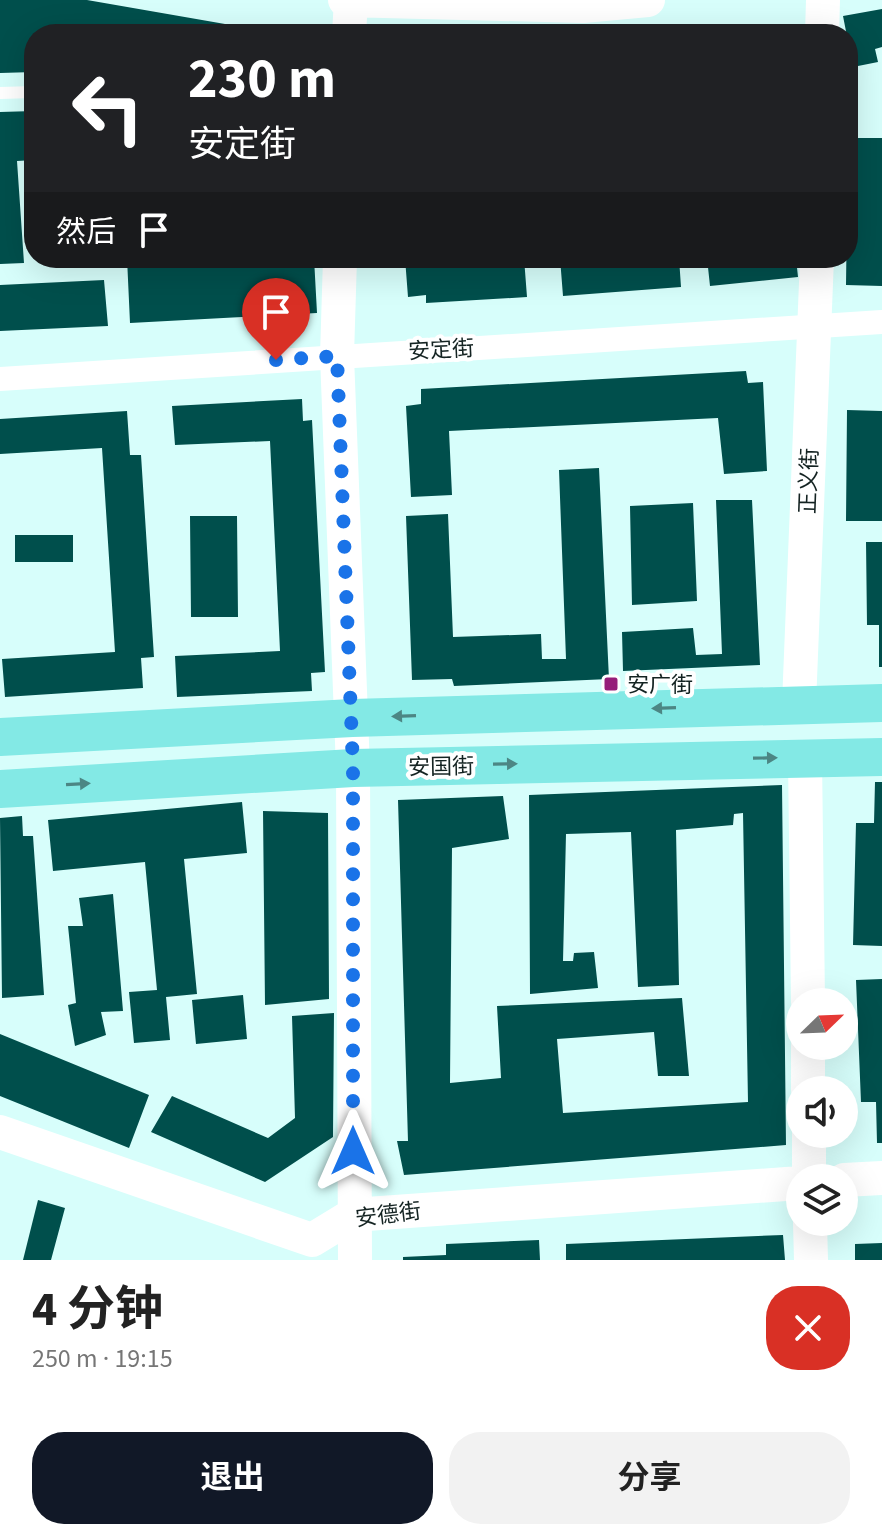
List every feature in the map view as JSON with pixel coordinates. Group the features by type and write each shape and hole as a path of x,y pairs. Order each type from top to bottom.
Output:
{"main road":[{"path":"0,737 352,718 882,703"},
{"name":"安国街","path":"0,789 353,768 882,757"}],"street":[{"path":"349,24 349,0 583,6 648,0"},
{"path":"822,24 823,0"},
{"path":"340,268 337,356 353,768 355,1260"},
{"name":"正义街","path":"799,704 817,268"},
{"name":"安定街","path":"0,379 882,322"},
{"path":"805,757 808,988"},
{"name":"安德街","path":"0,1132 312,1240 353,1215 786,1184"},
{"path":"858,1179 882,1178"},
{"path":"810,1236 811,1260"}],"lane":[{"path":"0,93 24,92"}],"building":[{"path":"0,0 87,0 225,24 24,24 24,72 0,73"},
{"path":"882,9 882,47 875,49 878,62 858,66 858,24 845,24 843,16"},
{"path":"24,111 24,161 17,161 24,263 0,264 0,112"},
{"path":"858,138 882,138 882,286 846,285 846,268 858,268"},
{"path":"127,268 315,268 317,313 130,323"},
{"path":"406,268 525,268 527,297 426,303 426,295 408,297"},
{"path":"561,268 680,268 681,287 563,296"},
{"path":"708,268 797,268 798,277 710,286"},
{"path":"104,280 108,326 0,331 0,285"},
{"path":"746,371 748,383 763,382 767,471 724,474 718,418 449,431 452,495 411,497 406,406 421,404 421,389"},
{"path":"302,399 303,421 312,420 325,672 311,673 312,691 177,697 175,656 280,651 270,441 175,445 172,406"},
{"path":"847,410 882,411 882,521 846,521"},
{"path":"127,411 130,455 141,455 154,657 141,658 143,688 5,697 2,659 115,652 102,448 0,454 0,419"},
{"path":"599,468 609,679 454,686 452,679 412,680 406,516 448,514 453,637 541,634 542,659 566,659 559,470"},
{"path":"716,500 752,500 760,665 623,671 622,632 693,628 696,655 722,654"},
{"path":"693,503 697,601 632,605 630,506"},
{"path":"190,516 237,516 238,617 191,617"},
{"path":"15,535 73,535 73,562 15,562"},
{"path":"866,542 882,542 882,667 879,667 879,625 867,625"},
{"path":"875,782 882,782 882,946 853,945 856,823 874,823"},
{"path":"782,785 786,1145 404,1175 397,1141 408,1141 398,800 503,796 509,839 452,848 450,1083 501,1078 497,1006 682,998 689,1076 658,1076 654,1032 557,1039 563,1113 748,1102 743,813 734,814 733,825 676,830 679,985 638,987 631,832 566,834 563,961 573,961 574,953 594,952 598,988 530,994 529,795"},
{"path":"242,802 247,853 184,859 197,994 166,997 170,1040 134,1043 129,992 157,990 145,862 53,871 48,820"},
{"path":"263,811 328,813 329,999 265,1005"},
{"path":"22,816 23,836 33,836 44,995 2,998 0,818"},
{"path":"113,894 123,1011 101,1012 106,1035 75,1046 68,1005 76,1003 68,926 83,926 79,898"},
{"path":"882,979 882,1143 877,1143 876,1102 861,1102 856,980"},
{"path":"243,995 247,1039 196,1044 192,1000"},
{"path":"334,1013 333,1137 265,1182 151,1132 172,1096 268,1138 295,1118 292,1016"},
{"path":"0,1034 149,1095 129,1148 0,1096"},
{"path":"38,1200 65,1208 51,1260 23,1260"},
{"path":"783,1235 785,1260 566,1260 566,1244"},
{"path":"539,1240 540,1260 403,1260 403,1257 446,1255 446,1244"},
{"path":"882,1243 882,1260 855,1260 855,1244"}],"place":[{"name":"安广街","path":"611,684"}],"route":[{"path":"276,360 337,356 353,768 353,1151"}]}
